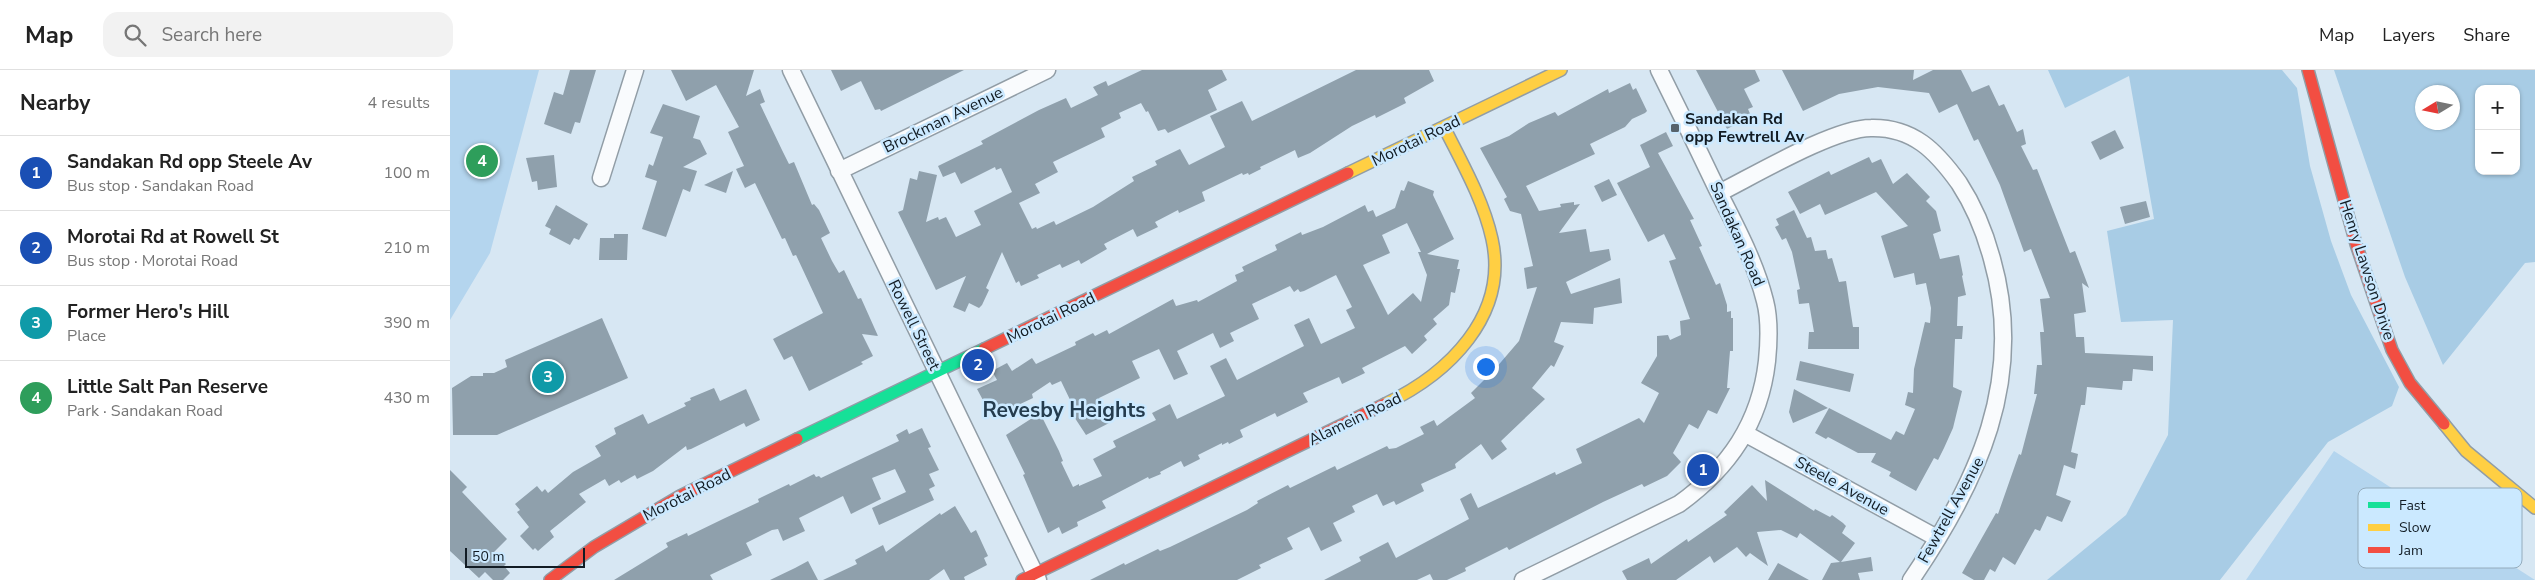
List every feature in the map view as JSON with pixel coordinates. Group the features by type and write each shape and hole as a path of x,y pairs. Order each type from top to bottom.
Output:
{"street":[{"path":"601,178 635,70"},
{"name":"Rowell Street","path":"790,70 938,373 1032,578"},
{"name":"Brockman Avenue","path":"839,171 1047,70"},
{"name":"Morotai Road","path":"550,580 594,546 680,496 938,373 1561,70"},
{"name":"Sandakan Road","path":"1523,580 1679,504 1713,477 1728,460 1746,434 1757,409 1766,371 1768,325 1758,278 1659,70"},
{"name":"Henry Lawson Drive","path":"2308,70 2356,244 2392,350 2410,382 2466,451 2511,488"},
{"name":"Alamein Road","path":"1032,578 1410,392 1429,381 1462,351 1477,328 1487,305 1494,260 1485,214 1444,127"},
{"name":"Fewtrell Avenue","path":"1719,193 1842,133 1871,128 1904,133 1934,151 1961,186 1981,225 1996,273 2002,308 2004,354 1997,404 1984,449 1964,492 1911,580"},
{"name":"Steele Avenue","path":"1746,434 1937,538"},
{"name":"Henry Lawson Drive","path":"2522,497 2535,508"}],"shaded area":[{"path":"450,70 539,70 490,253 450,320"},
{"path":"2048,70 2282,70 2297,88 2310,166 2331,241 2351,295 2399,387 2392,406 2328,442 2220,580 2047,580 2126,515 2168,435 2173,320 2121,322 2107,231 2154,219 2129,76 2065,108"},
{"path":"2334,70 2535,70 2535,262 2525,263 2443,365 2405,277"},
{"path":"2334,451 2392,488 2358,488 2358,568 2516,568 2535,580 2246,580"}],"building":[{"path":"570,70 596,70 580,123 575,122 571,134 544,124 554,92 563,95"},
{"path":"671,70 754,70 746,96 760,89 765,102 760,104 782,150 789,164 794,162 812,205 814,204 819,210 830,233 821,238 839,273 844,270 858,299 861,298 878,336 862,334 873,356 861,362 863,364 809,391 792,356 784,360 773,339 823,313 796,255 793,256 785,238 782,239 755,183 745,188 736,169 744,166 728,132 739,127 716,85 686,101"},
{"path":"831,70 964,70 881,111 880,109 875,110 861,81 841,91"},
{"path":"1142,70 1222,70 1227,80 1208,90 1217,110 1168,133 1165,129 1158,131 1148,111 1146,112 1141,103 1119,113 1121,118 1101,128 1105,137 1053,162 1058,172 1035,184 1040,193 1019,203 1032,229 1036,227 1037,229 1054,221 1056,225 1093,207 1134,181 1132,177 1157,165 1155,161 1180,149 1189,165 1225,147 1210,116 1242,101 1252,121 1356,70 1429,70 1434,81 1404,98 1406,103 1376,118 1375,115 1352,126 1310,153 1298,158 1295,150 1260,167 1261,169 1249,175 1248,173 1243,175 1242,173 1202,192 1205,201 1179,213 1178,210 1155,222 1158,227 1137,237 1133,229 1104,244 1107,249 1081,264 1079,260 1062,268 1060,264 1037,275 1039,278 1021,286 1019,281 1016,283 1002,252 986,288 989,290 982,305 979,308 969,303 965,312 953,307 966,276 936,290 898,212 903,210 910,178 917,180 919,171 937,175 926,222 938,217 939,220 946,217 956,237 981,225 974,211 1012,192 1001,168 996,170 995,167 961,184 955,172 943,177 938,166 983,144 981,141 1039,110 1066,98 1071,108 1098,95 1093,87 1106,81 1108,86"},
{"path":"1696,70 1755,70 1760,81 1744,89 1753,107 1748,109 1751,116 1727,129"},
{"path":"1782,70 1914,70 1913,80 1933,70 1961,70 1972,92 1989,85 1999,106 2004,104 2017,132 2023,129 2026,144 2021,146 2033,170 2037,169 2070,253 2075,251 2089,288 2082,283 2086,312 2074,314 2076,337 2084,337 2085,353 2153,356 2153,371 2133,369 2132,381 2123,381 2122,390 2087,387 2085,405 2081,405 2071,452 2078,454 2075,469 2064,465 2056,495 2071,501 2062,522 2047,516 2040,531 2035,529 2015,565 2003,557 1995,572 1990,569 1984,580 1974,580 1962,573 1996,513 1998,514 2019,454 2021,455 2037,394 2034,394 2037,365 2042,365 2040,332 2044,332 2040,299 2050,298 2031,249 2024,252 2000,185 1978,139 1974,141 1957,104 1939,113 1929,93 1878,87 1839,94 1803,111"},
{"path":"1630,83 1633,90 1636,88 1647,111 1645,113 1632,119 1625,127 1590,144 1595,154 1526,186 1539,211 1561,207 1560,204 1574,202 1574,205 1580,204 1559,233 1586,229 1590,252 1609,249 1611,260 1566,282 1571,294 1620,278 1622,303 1594,308 1593,324 1561,322 1554,342 1564,346 1554,367 1551,365 1532,388 1545,399 1501,441 1507,449 1492,460 1481,444 1455,464 1456,468 1421,484 1424,491 1396,505 1394,501 1383,506 1377,494 1352,506 1355,512 1333,523 1342,541 1321,551 1309,527 1287,538 1293,549 1259,565 1261,568 1237,580 1090,580 1124,563 1125,565 1158,549 1160,551 1170,547 1247,510 1258,503 1257,501 1288,485 1290,488 1335,466 1337,470 1387,446 1389,449 1396,448 1424,434 1420,427 1434,420 1437,426 1475,398 1471,393 1519,341 1537,287 1527,289 1524,268 1533,266 1521,214 1510,211 1504,199 1507,197 1480,148 1509,136 1529,123 1555,112 1558,116 1608,89 1609,93"},
{"path":"663,104 700,116 693,138 700,140 707,154 683,167 697,171 690,192 683,189 666,237 642,229 657,181 645,177 649,164 653,166 663,137 650,133"},
{"path":"2115,130 2124,148 2100,160 2091,142"},
{"path":"1666,132 1673,146 1658,153 1694,219 1690,220 1702,246 1699,247 1716,285 1720,283 1727,305 1727,312 1731,311 1731,318 1733,318 1733,351 1730,351 1727,388 1730,388 1717,414 1708,410 1698,429 1689,424 1673,453 1681,462 1667,476 1644,487 1642,484 1603,502 1509,550 1507,547 1465,568 1466,571 1447,580 1433,580 1430,574 1417,580 1324,580 1361,561 1359,557 1388,542 1396,558 1469,519 1460,499 1471,493 1478,508 1555,472 1556,475 1582,463 1576,449 1639,418 1644,423 1659,393 1641,383 1657,356 1657,336 1668,335 1670,340 1681,335 1680,321 1690,319 1669,261 1676,259 1664,234 1648,242 1617,183 1650,167 1640,145"},
{"path":"554,155 557,187 538,190 537,181 532,182 526,158"},
{"path":"1869,157 1872,163 1881,159 1893,184 1907,173 1930,197 1926,201 1936,211 1941,231 1933,234 1940,259 1959,255 1966,295 1958,297 1957,326 1963,326 1962,339 1955,339 1953,387 1962,391 1953,428 1938,460 1934,458 1916,491 1889,476 1891,472 1871,462 1876,453 1858,453 1828,437 1826,439 1815,433 1829,408 1891,440 1896,431 1904,435 1915,409 1905,405 1908,392 1913,393 1914,369 1925,322 1930,323 1931,308 1926,283 1916,285 1914,273 1894,278 1881,236 1908,226 1876,192 1825,215 1820,204 1800,214 1788,192 1829,171 1831,175"},
{"path":"733,171 726,193 704,185"},
{"path":"1609,179 1617,195 1602,202 1594,186"},
{"path":"1408,181 1434,191 1433,195 1454,239 1427,254 1459,260 1457,269 1460,269 1455,293 1451,292 1449,305 1433,319 1437,324 1424,336 1427,340 1412,354 1405,346 1362,368 1365,373 1342,384 1339,377 1303,393 1308,402 1277,417 1275,413 1240,430 1243,437 1229,444 1228,442 1222,445 1222,443 1198,455 1200,459 1184,467 1181,461 1160,472 1161,474 1149,479 1148,477 1102,501 1106,508 1077,522 1078,526 1062,534 1059,527 1048,533 1023,475 1025,474 1006,435 1040,413 1059,451 1063,461 1061,462 1073,487 1079,484 1079,486 1102,476 1093,459 1116,447 1113,441 1156,420 1152,413 1170,404 1177,419 1225,396 1210,366 1226,358 1237,380 1304,346 1294,325 1309,318 1321,344 1355,328 1346,310 1352,307 1336,275 1300,292 1298,289 1294,292 1290,286 1252,304 1259,319 1230,333 1234,341 1220,348 1213,333 1177,351 1188,374 1174,380 1159,349 1132,361 1140,378 1099,398 1111,422 1086,435 1069,409 1073,406 1061,381 1052,385 1050,382 1032,394 1033,398 992,417 977,389 997,380 992,371 1007,363 1012,371 1032,358 1036,364 1076,345 1075,342 1093,333 1095,336 1107,330 1109,334 1173,299 1176,306 1197,300 1198,302 1237,281 1235,275 1244,271 1242,267 1277,250 1275,245 1301,232 1302,235 1323,227 1365,205 1368,212 1373,210 1376,217 1395,208 1401,190 1404,191","holes":["1407,223 1421,252 1418,252 1427,275 1421,302 1413,293 1388,315 1363,265 1390,253 1382,235"]},
{"path":"2146,201 2150,217 2125,224 2120,207"},
{"path":"556,205 588,224 579,240 574,238 570,245 549,234 551,229 545,226"},
{"path":"1794,210 1807,238 1811,237 1815,251 1826,250 1828,259 1832,258 1839,282 1846,281 1853,327 1859,327 1859,349 1808,349 1809,332 1814,332 1809,303 1799,304 1797,290 1800,289 1792,252 1786,238 1782,240 1775,227 1779,225 1776,219"},
{"path":"614,234 628,234 627,260 599,260 600,238 614,238"},
{"path":"602,318 628,378 497,435 453,435 452,388 471,376 483,376 483,373 494,373 507,367 505,360"},
{"path":"1800,361 1854,374 1850,392 1796,380"},
{"path":"714,388 720,401 746,389 760,420 746,427 744,423 691,449 687,450 686,446 653,471 637,479 635,475 621,483 619,480 609,486 605,479 579,494 586,502 550,531 554,537 538,551 535,548 533,550 520,536 529,527 517,512 520,510 515,504 537,486 542,492 545,489 548,493 573,472 601,456 595,446 616,434 614,428 643,414 648,424 686,406 684,403 691,400 690,398"},
{"path":"1794,389 1828,408 1793,423 1789,412"},
{"path":"922,428 931,447 928,448 939,470 929,474 935,486 929,489 934,500 879,525 872,508 906,492 895,469 872,478 881,499 851,514 843,496 799,518 805,531 783,541 778,529 772,530 746,543 752,555 710,575 713,580 614,580 668,547 666,543 687,533 688,536 759,502 758,499 789,484 790,486 814,474 816,477 819,476 821,478 899,441 896,435 907,429 909,434"},
{"path":"450,470 467,487 462,492 507,539 494,552 506,564 504,566 510,573 503,580 493,580 485,572 479,578 450,551"},
{"path":"1765,480 1814,511 1815,509 1830,517 1832,515 1843,523 1846,526 1842,533 1855,543 1841,562 1871,557 1873,571 1858,573 1860,580 1822,580 1831,563 1840,562 1800,533 1797,538 1781,530 1757,532 1768,566 1750,553 1746,557 1737,547 1714,563 1710,556 1676,580 1627,580 1622,571 1649,558 1651,564 1687,539 1688,542 1727,515 1724,512 1752,485 1767,501"},
{"path":"955,506 971,533 976,530 988,556 984,558 987,565 964,577 965,580 950,580 944,569 929,580 823,580 857,564 855,560 883,545 886,552 940,513 941,515"},
{"path":"808,561 818,580 770,580 795,568"},
{"path":"1778,563 1809,580 1768,580"}],"traffic: fast":[{"path":"797,439 984,349"}],"traffic: slow":[{"path":"1348,173 1561,70"},
{"path":"1385,404 1431,376 1451,359 1469,339 1482,317 1491,293 1495,267 1492,239 1488,224 1471,182 1444,127"},
{"path":"2444,424 2466,451 2511,488"},
{"path":"2522,497 2535,508"}],"traffic: jam":[{"path":"2308,70 2356,244 2392,350 2410,383 2444,424"},
{"path":"984,349 1348,173"},
{"path":"1022,580 1385,404"},
{"path":"550,580 594,547 680,496 797,439"}],"place":[{"name":"Sandakan Rd opp Fewtrell Av","path":"1675,128"},
{"name":"Little Salt Pan Reserve","path":"482,161"},
{"name":"Morotai Rd at Rowell St","path":"978,365"},
{"name":"Former Hero's Hill","path":"548,377"},
{"name":"Sandakan Rd opp Steele Av","path":"1703,470"}],"district":[{"name":"Revesby Heights","path":"1064,410"}]}
